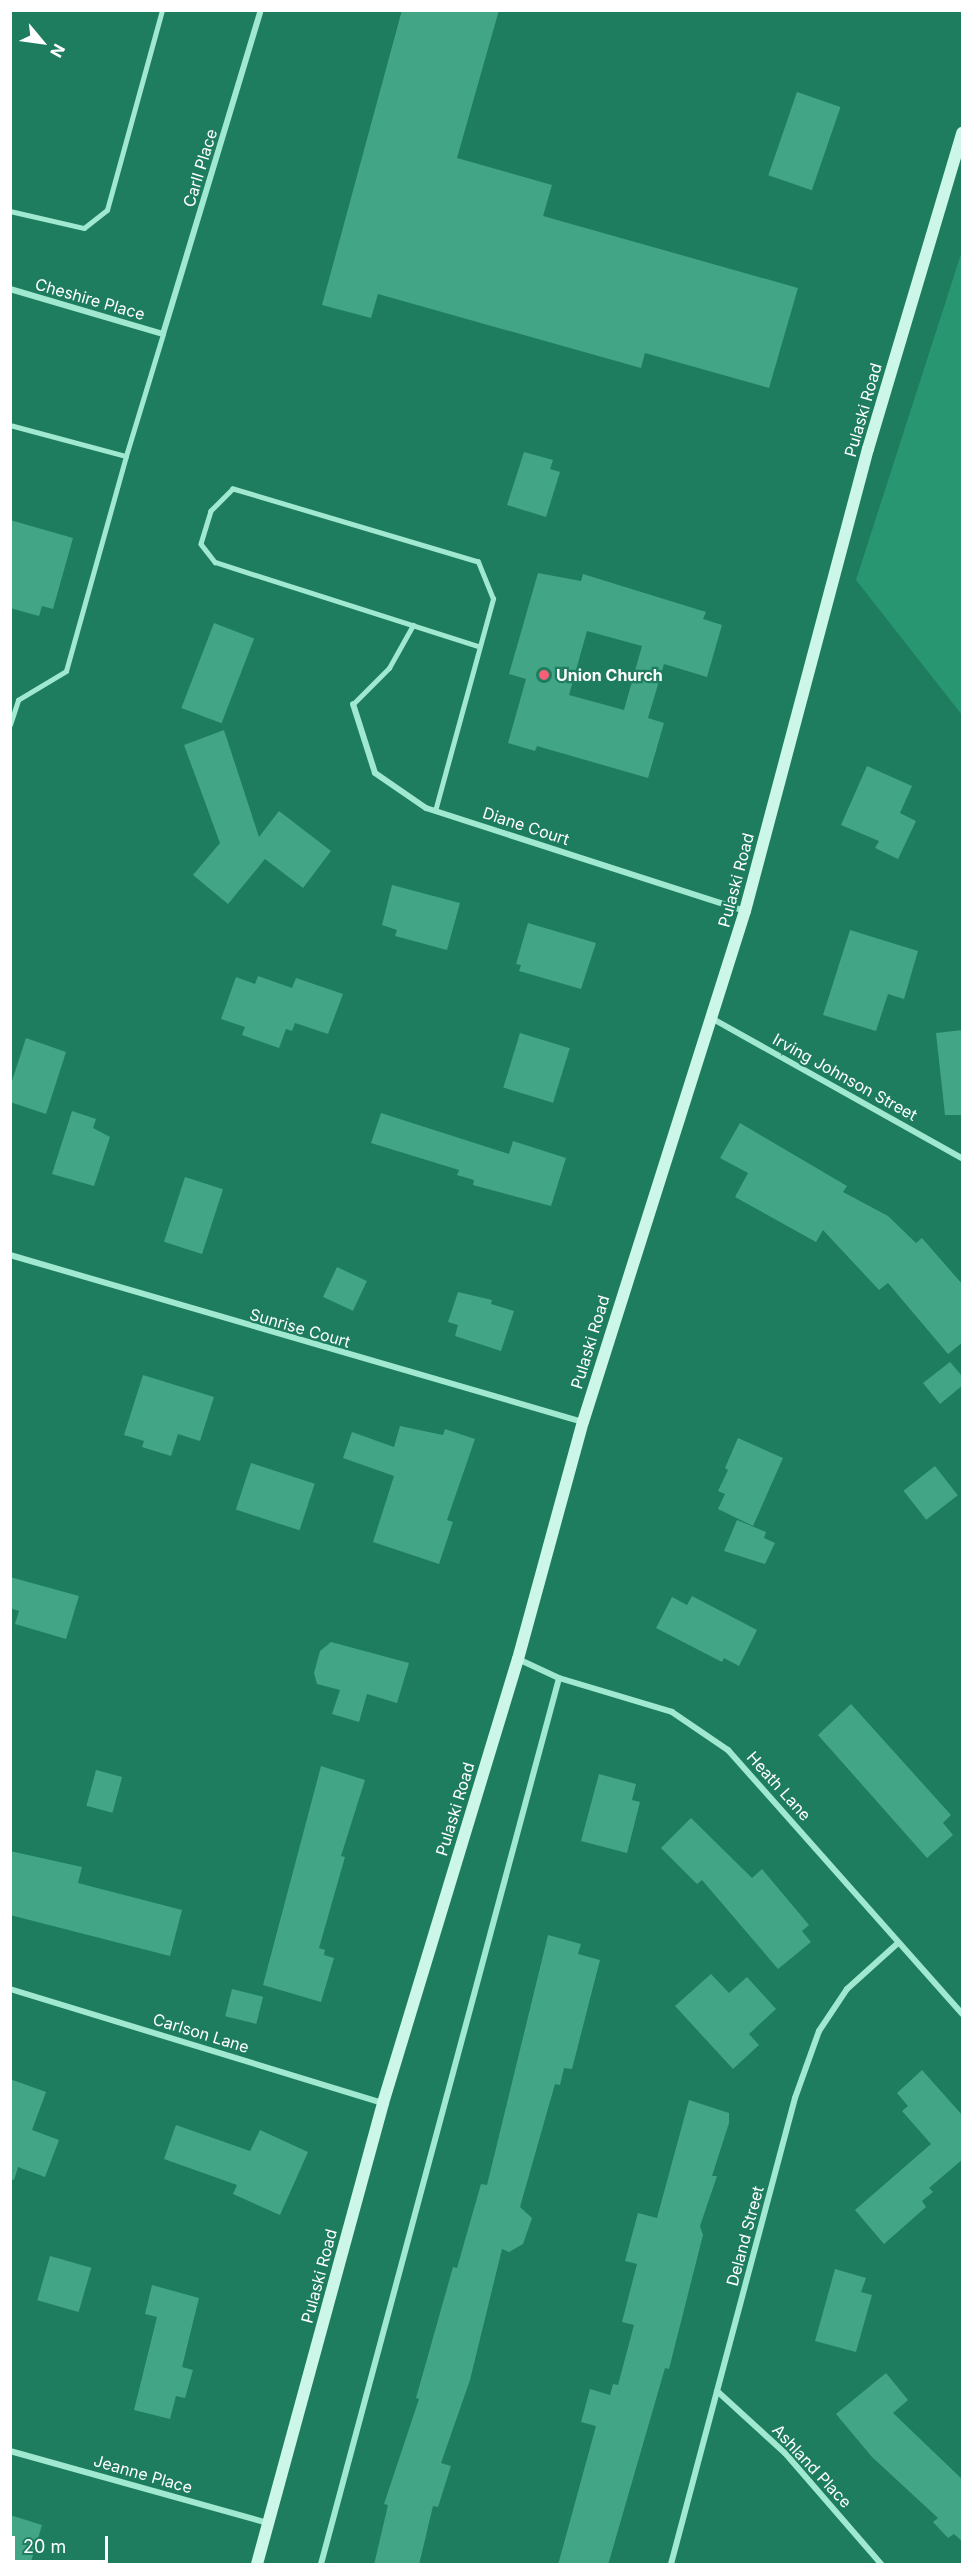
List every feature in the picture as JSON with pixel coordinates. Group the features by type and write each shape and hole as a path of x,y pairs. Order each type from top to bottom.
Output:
{"main road":[{"name":"Pulaski Road","path":"257,2565 383,2103 518,1659 583,1422 644,1225 713,1019 745,911 868,449 963,133"}],"street":[{"name":"Carll Place","path":"163,334 261,10"},
{"name":"Cheshire Place","path":"10,289 163,334"},
{"name":"Diane Court","path":"353,704 375,773 435,811 745,911"},
{"name":"Irving Johnson Street","path":"713,1019 963,1158"},
{"name":"Sunrise Court","path":"10,1255 583,1422"},
{"name":"Heath Lane","path":"518,1659 559,1678 672,1712 728,1750 963,2013"},
{"path":"321,2565 559,1678"},
{"name":"Deland Street","path":"671,2565 795,2098 819,2031 847,1989 898,1942"},
{"name":"Carlson Lane","path":"10,1989 383,2103"},
{"name":"Ashland Place","path":"717,2391 785,2452 881,2565"},
{"name":"Jeanne Place","path":"10,2451 268,2523"}],"lane":[{"path":"10,211 84,228 107,210 162,10"},
{"path":"10,725 18,700 66,671 126,456 163,334"},
{"path":"10,425 126,456"},
{"path":"435,811 478,646 493,599 478,562 233,489 211,511 201,544 214,562 478,646"},
{"path":"353,704 389,668 412,625"}],"green space":[{"path":"962,251 962,715 856,580"}],"building":[{"path":"402,10 499,10 457,158 552,185 543,216 798,288 769,388 645,353 641,368 378,294 371,318 322,305"},
{"path":"797,92 840,107 812,190 768,175"},
{"path":"524,452 553,460 550,469 560,472 546,517 507,505"},
{"path":"10,520 73,538 53,609 42,606 39,616 10,608"},
{"name":"Union Church","path":"538,573 581,581 583,574 706,612 703,619 722,625 707,677 664,664 648,718 664,723 648,778 537,746 535,751 508,743 526,679 509,674","holes":["587,631 642,646 624,710 569,695"]},
{"path":"214,623 254,638 222,723 181,708"},
{"path":"224,730 259,837 279,811 331,851 303,888 265,859 228,904 193,875 220,843 184,745"},
{"path":"867,766 912,786 900,813 916,821 898,859 875,848 879,841 841,825"},
{"path":"392,885 460,903 447,950 395,936 397,930 382,925"},
{"path":"528,923 596,943 581,989 519,971 521,965 516,964"},
{"path":"850,930 918,951 904,999 888,994 876,1031 823,1015"},
{"path":"258,976 292,988 296,978 343,994 328,1034 295,1023 292,1031 286,1029 279,1048 242,1035 245,1027 221,1019 236,977 255,984"},
{"path":"963,1030 963,1115 945,1115 936,1033"},
{"path":"520,1033 570,1048 553,1103 503,1088"},
{"path":"26,1038 66,1052 46,1114 10,1102 10,1087"},
{"path":"72,1111 96,1119 93,1128 110,1137 94,1186 52,1174"},
{"path":"381,1113 509,1154 513,1141 566,1158 551,1206 473,1185 474,1180 457,1175 459,1170 371,1143"},
{"path":"740,1123 847,1186 843,1192 888,1216 916,1243 922,1238 963,1285 963,1342 948,1354 888,1283 879,1290 823,1230 816,1242 735,1197 748,1173 720,1158"},
{"path":"185,1177 223,1189 202,1254 164,1242"},
{"path":"337,1267 367,1281 353,1311 323,1297"},
{"path":"458,1292 492,1300 491,1304 514,1311 501,1351 455,1336 458,1325 448,1322"},
{"path":"950,1362 963,1377 963,1385 940,1404 923,1383"},
{"path":"143,1375 214,1397 200,1441 178,1434 171,1456 142,1447 144,1441 124,1435"},
{"path":"400,1426 443,1435 445,1429 475,1439 447,1520 453,1522 439,1564 373,1542 394,1476 343,1458 352,1432 394,1447"},
{"path":"738,1438 783,1458 753,1526 718,1509 725,1494 718,1491 728,1470 725,1468"},
{"path":"251,1463 315,1484 300,1530 236,1510"},
{"path":"935,1466 958,1495 926,1520 903,1491"},
{"path":"737,1520 766,1532 764,1538 775,1543 765,1564 724,1551"},
{"path":"10,1577 79,1596 66,1639 15,1624 19,1611 10,1608"},
{"path":"692,1596 757,1630 739,1666 724,1658 722,1662 656,1628 672,1597 687,1605"},
{"path":"331,1642 409,1663 397,1703 367,1694 359,1722 332,1714 340,1690 317,1684 314,1673 320,1651"},
{"path":"851,1704 951,1815 943,1823 953,1835 927,1858 818,1735"},
{"path":"321,1766 365,1780 341,1856 345,1857 319,1948 325,1950 324,1955 334,1958 321,2002 263,1985"},
{"path":"96,1770 122,1777 113,1813 86,1806"},
{"path":"599,1774 636,1784 632,1800 640,1802 627,1853 581,1841"},
{"path":"691,1818 752,1878 762,1869 809,1925 802,1931 811,1942 778,1969 702,1880 697,1884 661,1848"},
{"path":"10,1851 82,1867 78,1883 182,1910 170,1956 10,1915"},
{"path":"548,1935 581,1944 578,1954 600,1960 572,2069 564,2068 560,2085 555,2084 520,2207 532,2218 523,2244 509,2252 502,2249 470,2380 441,2463 451,2466 438,2507 433,2506 419,2565 374,2565 388,2505 384,2504 419,2399 416,2398 453,2267 457,2268 481,2184 487,2185"},
{"path":"711,1974 729,1993 747,1977 776,2009 749,2034 759,2045 733,2069 675,2006"},
{"path":"232,1989 263,1997 256,2024 225,2016"},
{"path":"922,2070 963,2116 963,2159 929,2188 933,2192 922,2201 926,2207 884,2244 855,2210 931,2144 902,2111 908,2106 897,2093"},
{"path":"10,2079 46,2092 32,2130 59,2140 45,2177 18,2167 14,2180 10,2179"},
{"path":"689,2100 729,2113 729,2123 712,2176 717,2176 700,2226 703,2235 669,2369 665,2368 608,2565 558,2565 596,2426 581,2422 590,2389 610,2395 613,2384 618,2385 634,2325 622,2322 637,2264 625,2261 638,2213 657,2218"},
{"path":"176,2125 250,2151 260,2130 308,2152 280,2215 233,2194 237,2185 164,2159"},
{"path":"50,2256 91,2268 79,2312 37,2300"},
{"path":"835,2269 866,2278 861,2292 872,2295 856,2352 815,2341"},
{"path":"152,2285 199,2298 182,2367 193,2370 185,2398 176,2396 170,2419 134,2410 157,2317 145,2314"},
{"path":"886,2373 908,2400 893,2413 963,2480 963,2542 954,2534 948,2538 933,2522 938,2518 872,2457 836,2414"},
{"path":"10,2515 42,2525 30,2565 10,2565"}],"place":[{"name":"Union Church","path":"544,675"}]}
